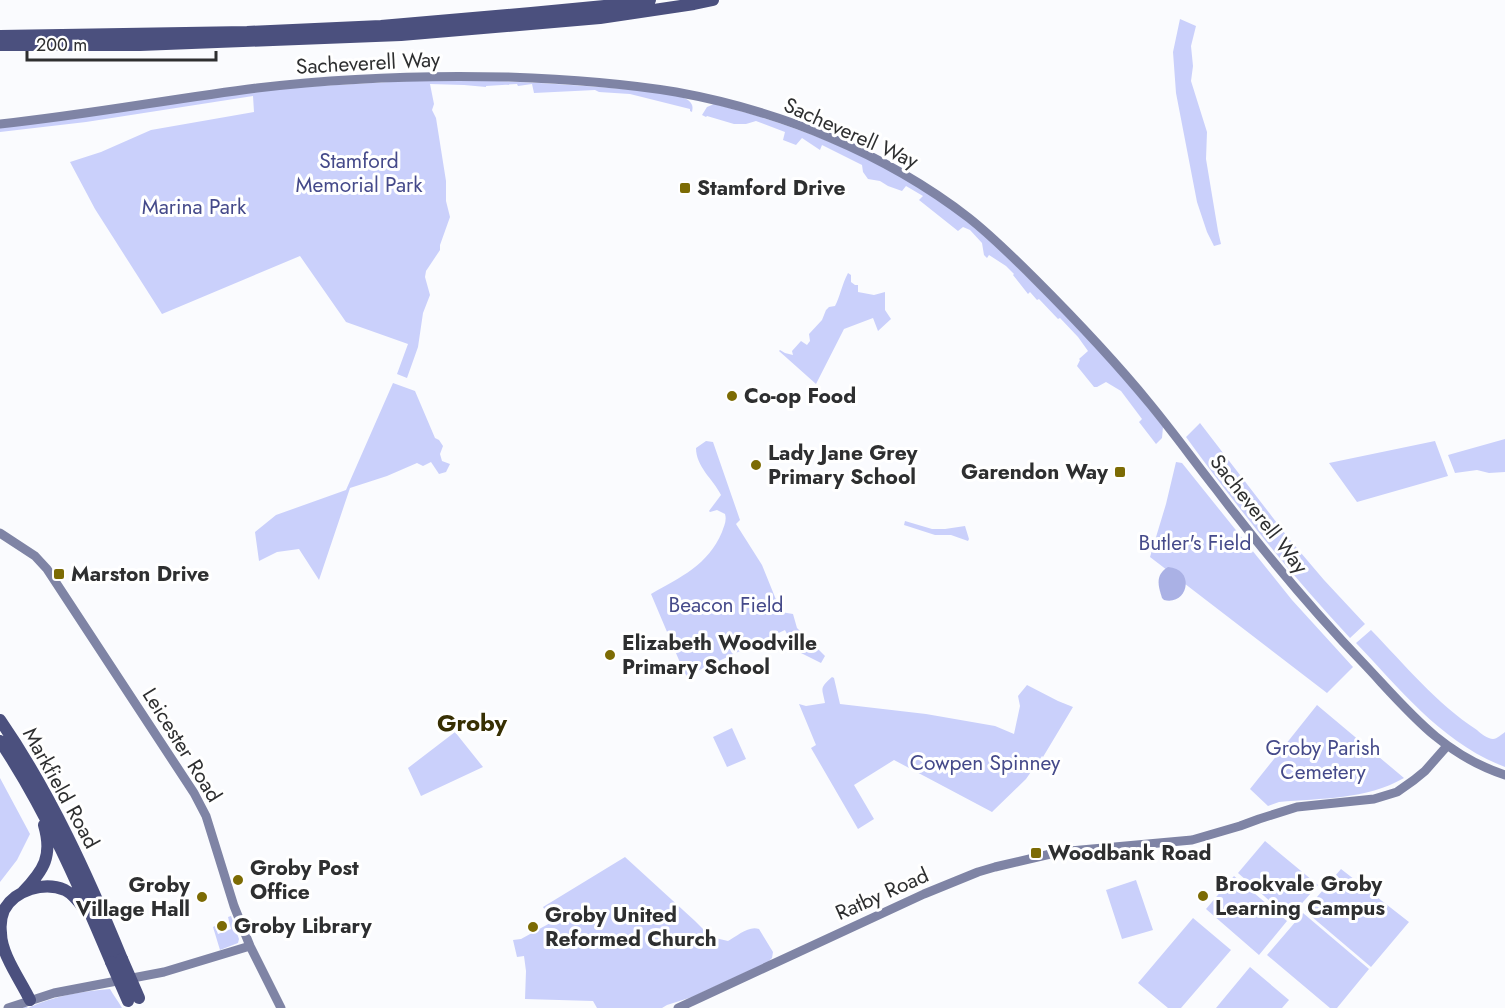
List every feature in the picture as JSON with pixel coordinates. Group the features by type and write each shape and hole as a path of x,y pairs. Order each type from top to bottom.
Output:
{"highway":[{"path":"0,36 247,32 381,26 531,14 650,0"},
{"path":"0,45 140,45 401,35 600,18 713,0"},
{"name":"Markfield Road","path":"0,720 38,779 59,819 98,901 117,960 136,1004"},
{"name":"Markfield Road","path":"0,741 36,801 71,868 95,923 117,960"},
{"path":"22,893 41,872 47,853 48,841 36,801"},
{"path":"30,1000 6,953 1,936 4,911 15,897 47,886 66,891 77,900 95,923"}],"street":[{"name":"Sacheverell Way","path":"0,124 261,88 344,80 480,76 575,81 643,87 677,93 746,108 833,139 875,159 931,191 972,220 1014,258 1080,324 1137,388 1259,546 1317,614 1420,724 1465,757 1505,775"},
{"name":"Leicester Road","path":"0,533 35,556 47,569 194,793 206,816 234,906 250,946 281,1008"},
{"name":"Ratby Road","path":"678,1008 924,894 978,872 1059,852 1192,840 1297,807 1369,800 1386,796 1417,779 1447,746"},
{"path":"8,1008 54,993 164,972 250,946"}],"green space":[{"path":"1180,19 1196,26 1191,46 1193,66 1191,81 1207,132 1206,159 1221,244 1214,246 1197,202 1176,93 1173,52"},
{"path":"474,80 574,85 662,93 688,100 692,104 692,112 690,109 630,94 595,90 534,93 532,84 486,87 430,84 434,104 432,110 436,118 450,217 440,250 426,271 425,277 430,295 423,313 418,347 407,378 397,374 408,344 346,322 300,256 162,314 95,209 70,162 101,152 151,130 254,112 253,96 86,122 0,132 0,127 252,92 407,81"},
{"path":"714,104 777,122 838,145 896,174 951,209 1007,257 1103,355 1163,427 1162,438 1156,444 1139,422 1142,419 1121,391 1106,382 1094,387 1077,366 1079,359 1088,351 1078,337 1039,299 1037,300 1030,292 1028,294 1006,266 989,255 987,258 984,255 982,243 970,230 963,227 958,231 919,200 923,196 906,186 902,191 880,181 868,179 863,172 862,165 822,145 820,150 802,138 796,145 783,140 785,132 756,121 734,124 702,115 707,107"},
{"path":"848,273 851,275 851,282 858,285 858,292 874,295 885,292 885,310 891,319 878,331 873,318 844,329 816,384 779,351 793,355 792,351 801,341 807,345 810,341 809,334 822,320 826,310 835,306"},
{"path":"393,383 415,391 435,438 443,446 440,454 442,461 450,464 446,472 439,474 431,462 423,466 417,463 350,488 319,580 299,549 277,552 259,561 255,532 276,515 346,490"},
{"path":"1200,423 1290,540 1365,624 1350,638 1265,540 1186,437"},
{"path":"1505,439 1505,472 1489,473 1477,470 1455,473 1448,455"},
{"name":"Beacon Field","path":"706,441 713,442 740,520 736,524 762,565 781,612 793,614 797,628 825,656 821,663 795,650 785,630 687,676 684,672 651,594 683,576 701,562 724,528 725,514 717,510 709,511 721,495 702,467 697,455 696,448"},
{"path":"1435,441 1448,476 1357,502 1329,463"},
{"name":"Butler's Field","path":"1176,462 1182,463 1292,600 1353,667 1327,693 1150,557"},
{"path":"905,521 932,529 965,526 969,539 968,541 951,535 935,535 904,525"},
{"path":"1371,630 1421,683 1462,719 1491,739 1505,732 1505,767 1461,744 1406,697 1356,643"},
{"name":"Cowpen Spinney","path":"832,677 840,704 926,714 995,726 1014,734 1020,706 1018,696 1027,685 1073,707 1043,757 1026,779 992,812 894,760 854,785 874,819 858,829 811,748 816,745 799,704 806,706 825,703 822,689"},
{"name":"Groby Parish Cemetery","path":"1317,705 1404,778 1359,794 1279,802 1268,806 1250,789"},
{"path":"732,728 746,759 727,767 713,737"},
{"path":"455,732 483,767 421,796 408,768"},
{"path":"0,778 30,834 17,860 0,882"},
{"path":"1265,841 1318,885 1289,918 1238,873"},
{"path":"625,857 711,937 728,941 747,930 759,929 773,952 772,958 768,962 692,997 662,1008 597,1008 593,1001 525,999 524,956 517,957 513,940 521,939 552,922 543,907"},
{"path":"1341,869 1409,922 1371,967 1305,911"},
{"path":"1234,876 1287,921 1259,955 1206,909"},
{"path":"1136,880 1153,930 1122,939 1106,890"},
{"path":"1303,913 1369,969 1337,1008 1330,1008 1267,955"},
{"path":"231,916 239,939 238,943 220,950 213,927 215,926 218,934 231,929 228,917"},
{"path":"1193,918 1231,950 1181,1008 1168,1008 1138,983"},
{"path":"1250,967 1289,1000 1282,1008 1216,1008"},
{"path":"110,989 122,1008 28,1008 68,995"},
{"path":"24,1005 28,1008 12,1008"}],"shaded area":[{"path":"1168,567 1177,569 1183,574 1186,586 1179,598 1164,600 1159,577"}],"place":[{"name":"Stamford Drive","path":"685,188"},
{"name":"Co-op Food","path":"732,396"},
{"name":"Lady Jane Grey Primary School","path":"756,465"},
{"name":"Garendon Way","path":"1120,472"},
{"name":"Marston Drive","path":"59,574"},
{"name":"Elizabeth Woodville Primary School","path":"610,655"},
{"name":"Woodbank Road","path":"1036,853"},
{"name":"Groby Post Office","path":"238,880"},
{"name":"Brookvale Groby Learning Campus","path":"1203,896"},
{"name":"Groby Village Hall","path":"202,897"},
{"name":"Groby Library","path":"222,926"},
{"name":"Groby United Reformed Church","path":"533,927"}],"district":[{"name":"Groby","path":"472,723"}],"park label":[{"name":"Stamford Memorial Park","path":"359,173"},
{"name":"Marina Park","path":"194,207"}]}
